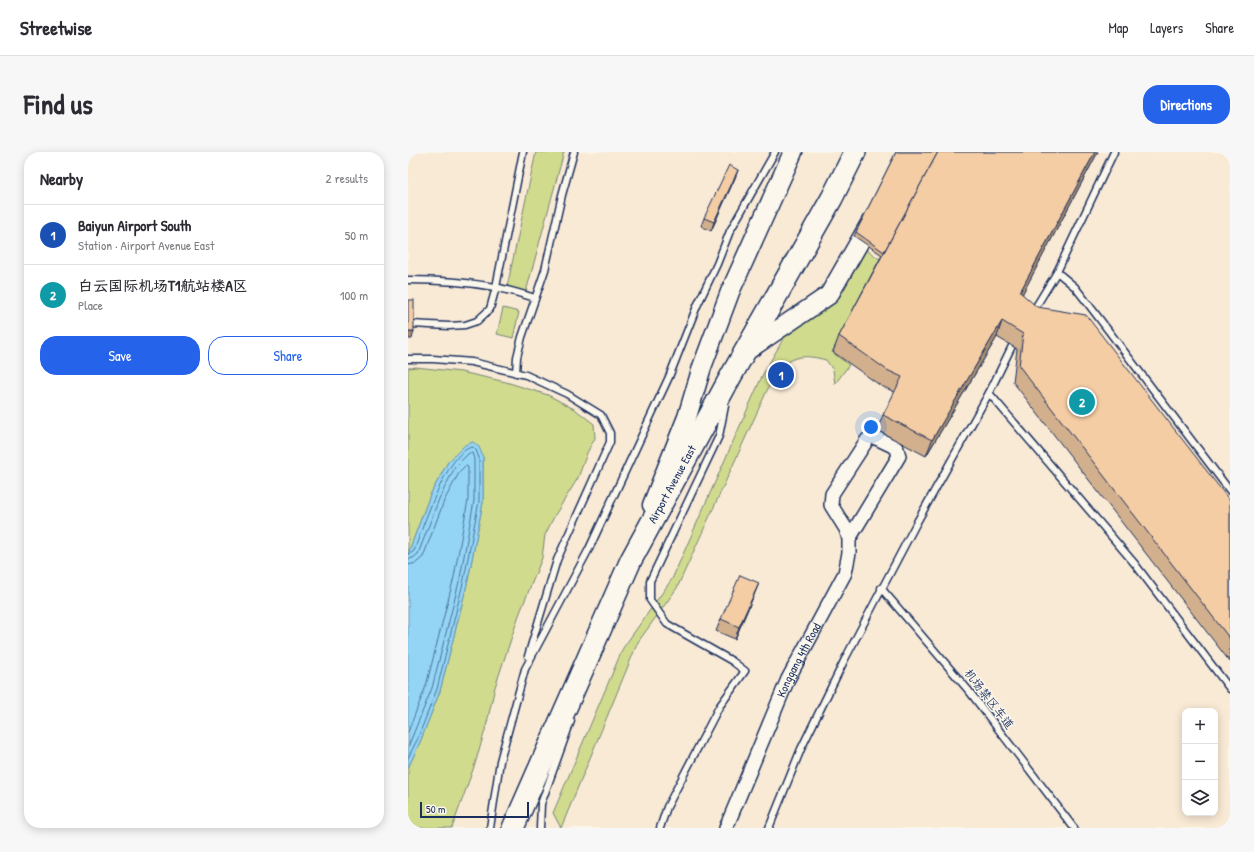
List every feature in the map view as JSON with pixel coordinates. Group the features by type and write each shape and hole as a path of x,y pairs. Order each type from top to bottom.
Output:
{"highway":[{"name":"Airport Avenue East","path":"513,828 631,560 731,376 832,198 855,152"}],"main road":[{"path":"631,560 687,417 702,367 730,292 793,152"},
{"path":"744,353 829,295 881,206"}],"street":[{"name":"Konggang 4th Road","path":"726,828 788,678 845,573 849,553 849,540 846,529 830,505 832,494 869,438 874,436 895,447 899,456 849,540"}],"lane":[{"path":"411,324 449,326 465,325 477,321 490,309 496,287 523,152"},
{"path":"516,372 517,357 534,298 544,270 574,152"},
{"path":"524,669 589,549 669,377 697,306 717,264 730,231 775,152"},
{"path":"1028,320 1057,272 1114,152"},
{"path":"1057,272 1075,287 1085,299 1230,491"},
{"path":"408,280 434,280 496,287 534,298"},
{"path":"769,828 801,749 845,659 881,588 989,393 1012,346"},
{"path":"408,359 472,362 526,375 567,394 601,415 610,433 610,442 557,560 524,669 500,762 490,828"},
{"path":"660,828 667,807 719,707 745,671 732,661 667,624 650,600 650,581 719,436 731,376"},
{"path":"989,393 1135,564 1230,689"},
{"name":"机场禁区车道","path":"881,588 969,692 1074,828"},
{"path":"579,695 597,636"},
{"path":"540,828 541,804 572,717"}],"shaded area":[{"path":"408,152 1230,152 1230,828 408,828"}],"green space":[{"path":"536,152 564,152 526,292 507,287"},
{"path":"863,248 880,259 832,352 849,365 835,384 833,370 826,360 818,358 804,357 793,359 775,373 677,588 638,642 561,828 553,813 623,648 672,579 763,374 785,336"},
{"path":"503,308 519,312 513,338 497,334"},
{"path":"416,367 461,372 506,382 548,395 576,410 594,424 595,438 587,453 578,478 555,515 545,535 542,558 519,615 495,687 486,727 475,764 452,828 408,828 408,768 440,691 468,580 483,502 483,457 448,462 430,495 408,554 408,368"}],"water":[{"path":"473,442 479,447 483,457 483,502 468,580 440,691 408,768 408,554 430,495 448,462 465,445"}],"building":[{"path":"896,152 938,152 884,252 856,232"},
{"path":"938,152 1095,152 1020,292 1037,307 1086,315 1230,501 1230,639 1019,366 1023,334 1002,321 932,440 883,415 902,377 887,370 839,336"},
{"path":"729,165 738,170 714,222 704,218"},
{"path":"408,300 414,300 414,331 408,331"},
{"path":"740,575 759,583 739,627 721,619"}],"place":[{"name":"Baiyun Airport South","path":"781,375"},
{"name":"白云国际机场T1航站楼A区","path":"1082,402"}]}
